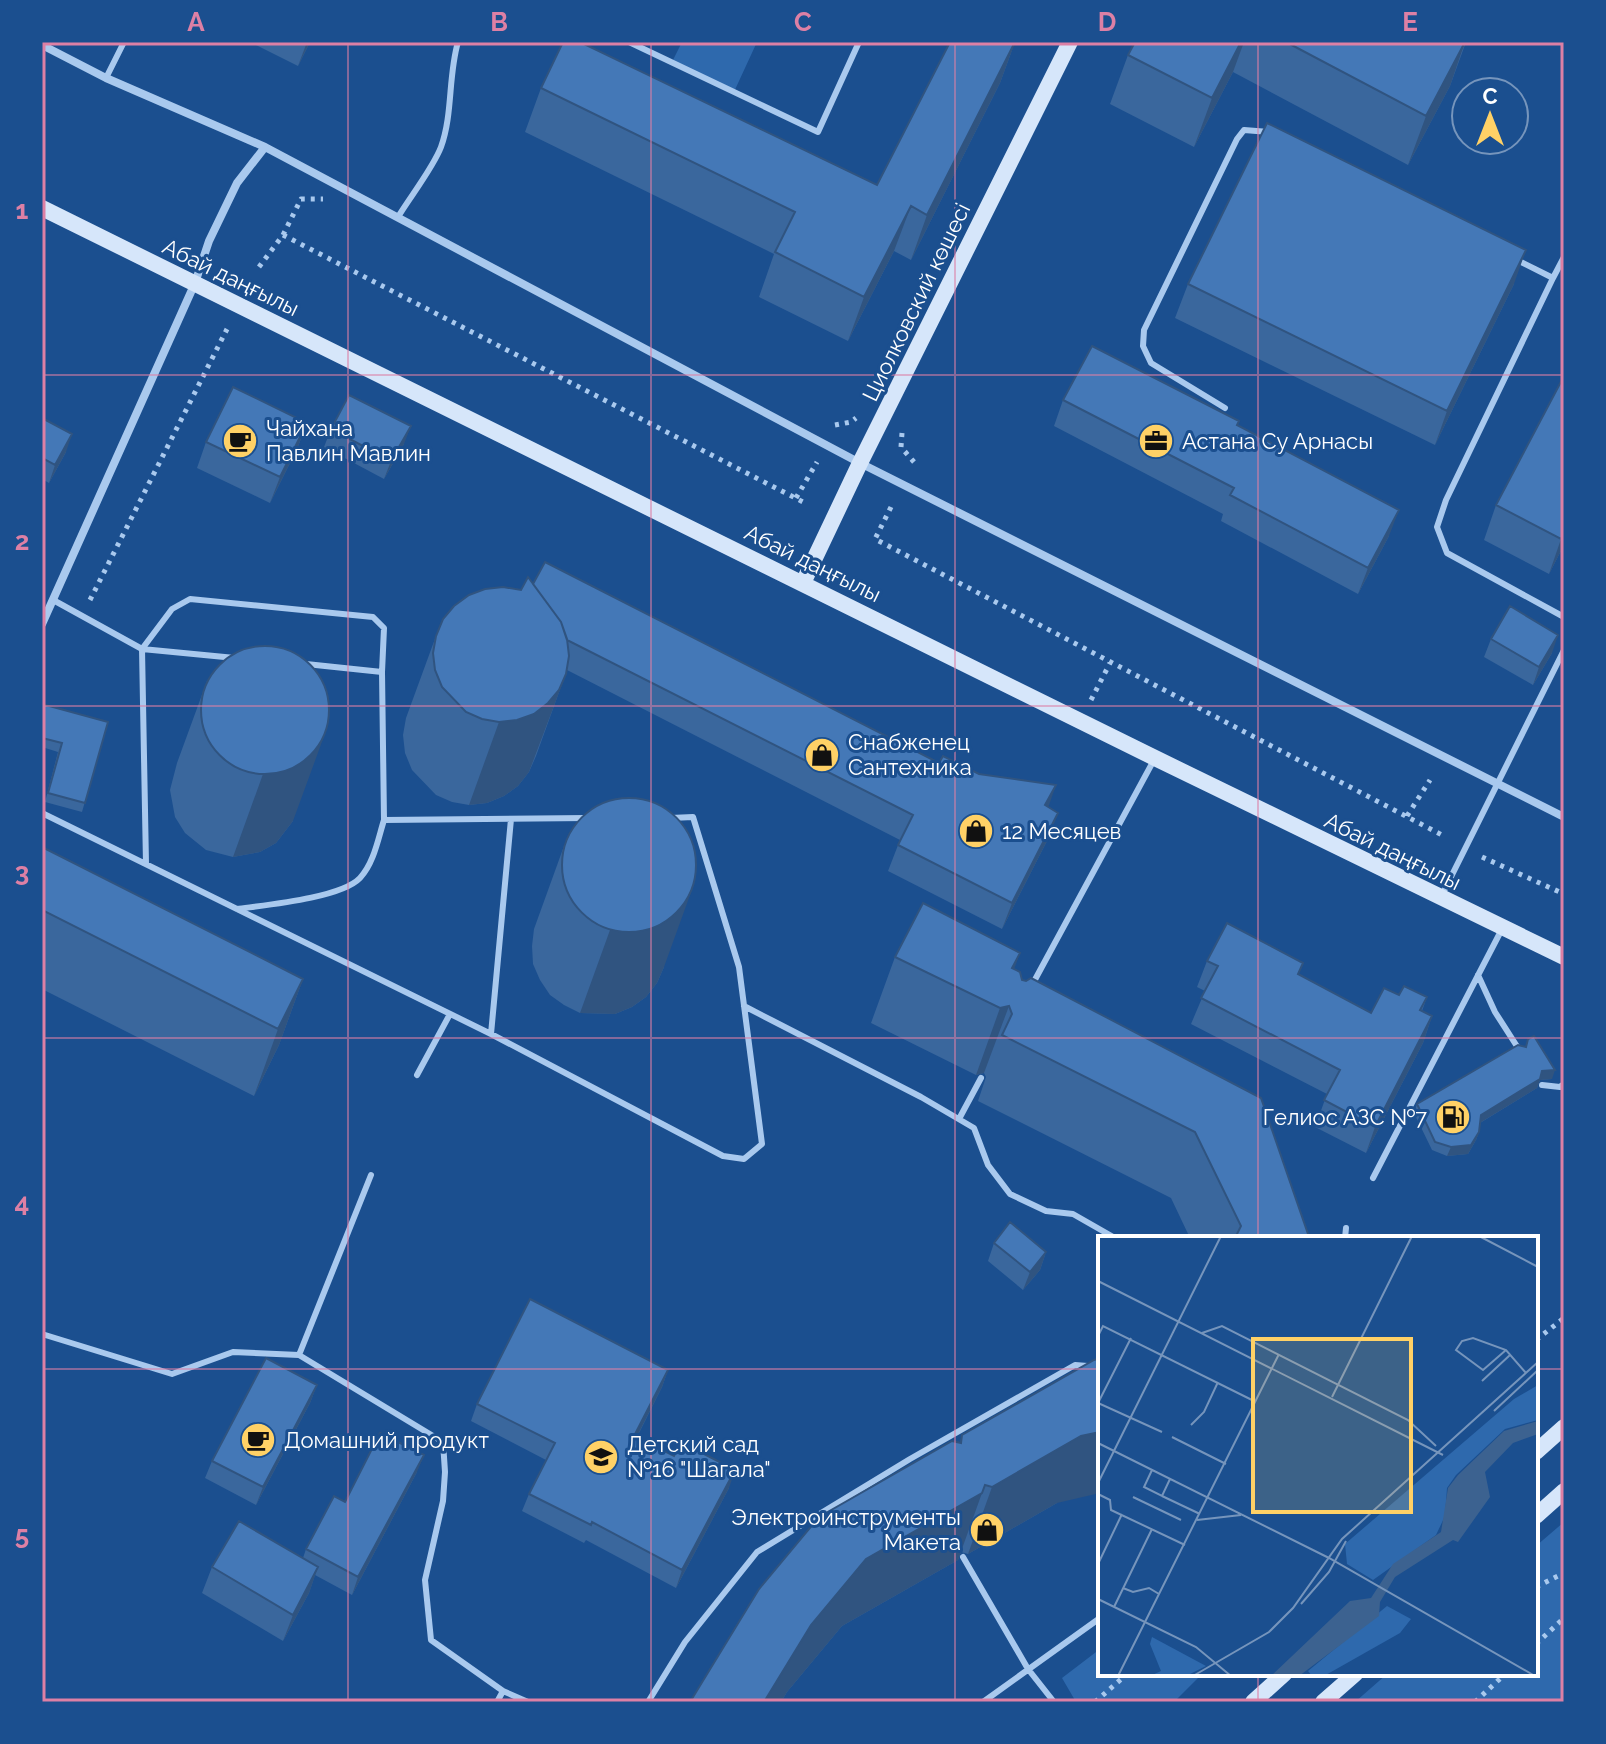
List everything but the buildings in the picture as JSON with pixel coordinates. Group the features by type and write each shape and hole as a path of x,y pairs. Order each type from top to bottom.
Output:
{"street":[{"name":"Циолковский көшесі","path":"803,583 1070,42"},
{"path":"42,45 106,78 265,147 860,463 1564,817"},
{"path":"42,624 55,601 195,283 209,241 237,183 265,147"},
{"name":"Абай даңғылы","path":"42,208 1564,957"},
{"path":"1538,1450 1564,1427"},
{"path":"1538,1514 1564,1491"},
{"path":"1253,1702 1282,1676"},
{"path":"1323,1702 1353,1676"}],"lane":[{"path":"106,78 124,42"},
{"path":"398,217 440,148 458,42"},
{"path":"629,42 818,132 859,42"},
{"path":"1225,408 1151,363 1143,346 1144,330 1237,139 1244,130 1265,130 1279,137"},
{"path":"1512,257 1553,278"},
{"path":"1564,257 1446,500 1437,527 1447,553 1564,617"},
{"path":"146,864 142,649 172,609 190,599 373,617 384,628 384,820 373,858 359,880 331,893 237,909"},
{"path":"55,601 142,649 247,659"},
{"path":"1440,898 1564,650"},
{"path":"292,663 382,672"},
{"path":"1023,1001 1155,758"},
{"path":"42,813 491,1034 723,1156 744,1159 762,1144 739,967 693,817 662,818"},
{"path":"384,820 602,818"},
{"path":"491,1034 511,819"},
{"path":"1373,1178 1502,929"},
{"path":"1478,975 1495,1012 1520,1051"},
{"path":"744,1006 974,1128 988,1165 1010,1194 1046,1211 1073,1214 1112,1236"},
{"path":"417,1075 450,1014"},
{"path":"959,1119 981,1078"},
{"path":"1542,1085 1560,1087 1564,1084"},
{"path":"299,1355 371,1175"},
{"path":"1345,1236 1346,1228"},
{"path":"42,1334 172,1374 233,1352 299,1355 443,1442 443,1501 425,1580 431,1640 503,1691 528,1702"},
{"path":"648,1702 685,1642 757,1552 910,1459 1075,1365 1098,1367"},
{"path":"910,1459 916,1471"},
{"path":"963,1557 1028,1669 1054,1702"},
{"path":"983,1702 1098,1619"},
{"path":"497,1702 503,1691"}],"path":[{"path":"259,267 283,235 301,199 321,200 331,194 336,185"},
{"path":"283,235 807,504"},
{"path":"82,616 227,329"},
{"path":"835,425 851,422 863,412"},
{"path":"902,432 901,447 914,462"},
{"path":"796,498 817,462"},
{"path":"891,507 875,539 1442,835"},
{"path":"1091,700 1110,663"},
{"path":"1407,816 1430,780"},
{"path":"1482,857 1564,894"},
{"path":"1538,1338 1564,1318"},
{"path":"1538,1586 1564,1573"},
{"path":"1538,1642 1564,1618"},
{"path":"1095,1702 1125,1676"},
{"path":"1475,1702 1503,1676"}],"shaded area":[{"path":"682,42 757,42 733,94 672,62"},
{"path":"1564,1522 1564,1702 1355,1702 1385,1676 1538,1676 1538,1544"},
{"path":"1098,1651 1098,1676 1200,1676 1174,1702 1076,1702 1062,1678"}],"place":[{"name":"Чайхана Павлин Мавлин","path":"240,441"},
{"name":"Астана Су Арнасы","path":"1156,441"},
{"name":"Снабженец Сантехника","path":"822,755"},
{"name":"12 Месяцев","path":"976,831"},
{"name":"Гелиос АЗС №7","path":"1453,1117"},
{"name":"Домашний продукт","path":"258,1440"},
{"name":"Детский сад №16 \"Шагала\"","path":"601,1457"},
{"name":"Электроинструменты Макета","path":"987,1530"}]}
